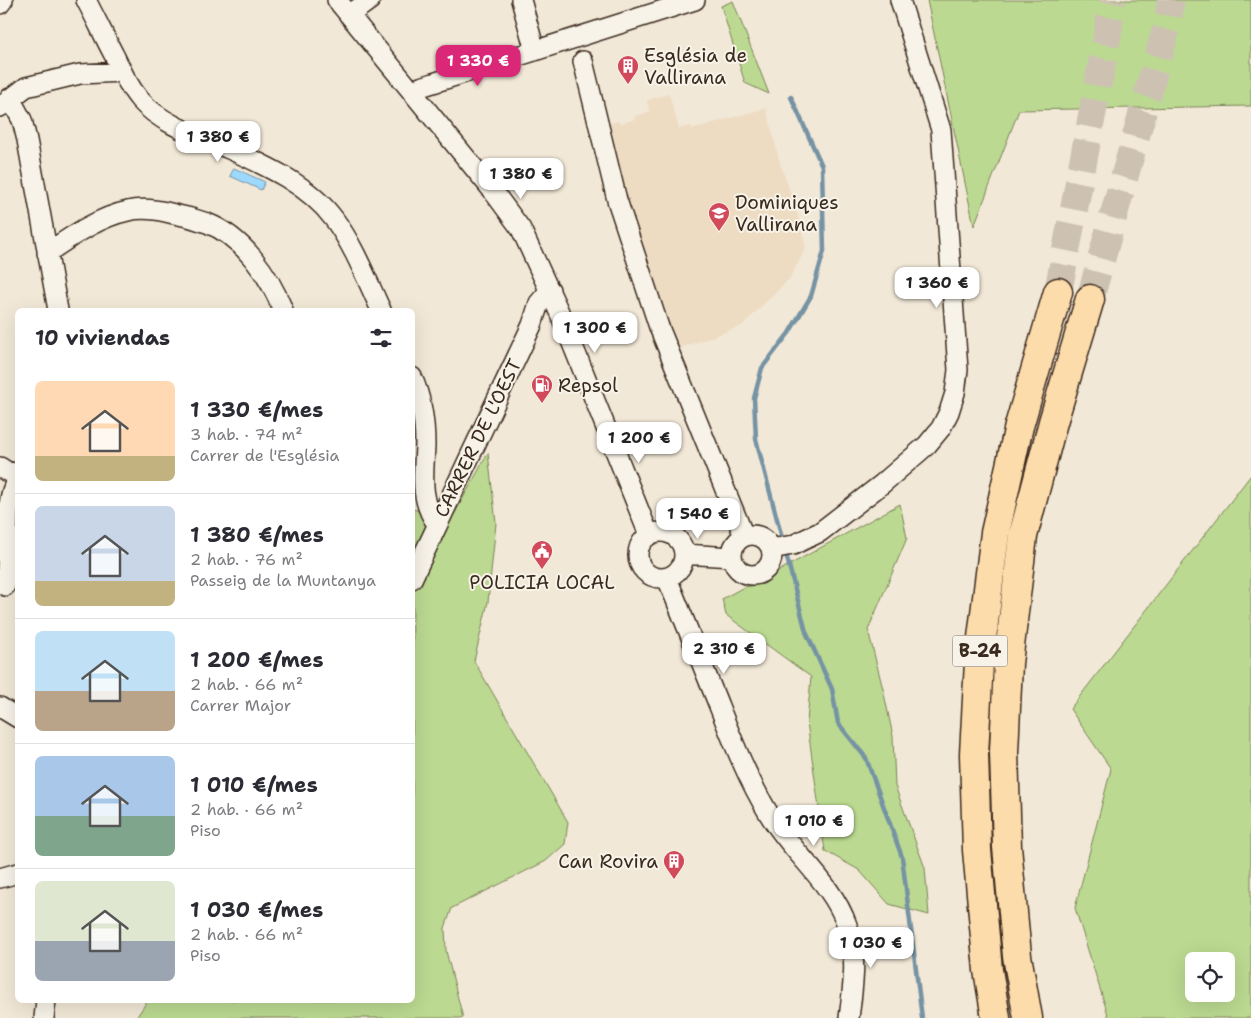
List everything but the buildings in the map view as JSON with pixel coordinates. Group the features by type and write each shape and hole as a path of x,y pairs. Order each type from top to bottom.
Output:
{"highway":[{"name":"B-24","path":"996,1018 988,970 977,850 974,754 979,662 997,524 1019,426 1058,292"},
{"name":"B-24","path":"1028,1018 1017,956 1007,847 1004,752 1008,663 1023,536 1053,422 1090,300"}],"street":[{"path":"0,4 3,0"},
{"path":"86,0 129,85 140,100 157,114 189,132 264,165 295,182 312,196 326,209 341,230 380,308"},
{"path":"337,0 493,191 521,229 561,316 649,535"},
{"path":"349,15 370,0"},
{"path":"521,0 535,51"},
{"path":"411,90 535,51 579,50 696,0"},
{"path":"771,549 793,545 820,532 882,484 926,445 941,428 955,393 958,370 941,130 900,0"},
{"path":"579,50 606,159 659,327 744,536"},
{"path":"58,308 22,120 5,102 26,87 53,79 80,74 122,72"},
{"path":"47,252 99,221 130,210 150,210 193,218 208,223 221,231 248,254 275,290 282,308"},
{"name":"CARRER DE L'OEST","path":"415,572 532,326 539,303 550,290"},
{"path":"532,326 561,316"},
{"path":"415,384 420,395 424,417 423,476 426,504 437,524"},
{"path":"0,467 15,475"},
{"path":"7,587 7,514 10,488 15,480"},
{"path":"655,532 670,533 677,538 684,554 680,569 674,575 667,578 654,578 648,575 638,563 638,547 644,538 655,532"},
{"path":"754,534 760,536 769,544 771,549 771,563 762,573 756,575 749,575 737,569 732,557 734,545 744,536 754,534"},
{"path":"684,554 732,557"},
{"path":"667,578 752,784 778,829 828,890 841,910 851,938 854,970 849,1018"},
{"path":"0,707 15,716"},
{"path":"0,878 15,874"},
{"path":"44,1018 46,1003"}],"shaded area":[{"name":"Dominiques Vallirana","path":"669,94 679,129 691,126 692,129 766,108 780,163 794,202 806,248 789,279 742,326 680,348 645,261 604,125 618,121 620,124 635,119 635,116 650,112 647,100"}],"green space":[{"path":"927,0 1251,0 1251,106 1019,110 974,226"},
{"path":"733,1 769,94 745,83 721,6"},
{"path":"488,453 496,523 488,602 474,661 568,822 565,844 546,861 452,908 445,928 446,951 463,1018 136,1018 146,1003 415,1003 415,510 451,520"},
{"path":"1251,475 1251,1018 1109,1018 1075,908 1111,769 1070,709"},
{"path":"900,504 907,538 868,630 893,736 895,786 925,868 929,915 889,904 859,870 825,851 807,722 811,677 726,615 722,599 744,587 764,584 782,569"}],"water":[{"path":"234,168 265,182 261,190 230,176"}],"waterway":[{"path":"783,542 756,439 754,398 762,368 789,333 811,296 824,251 822,166 791,97"},
{"path":"785,550 806,632 832,689 838,723 866,758 902,857 922,1018"}],"tunnel":[{"path":"1058,292 1108,32 1112,0"},
{"path":"1090,299 1167,26 1171,0"}],"place":[{"name":"Església de Vallirana","path":"628,85"},
{"name":"Dominiques Vallirana","path":"719,232"},
{"name":"Repsol","path":"542,404"},
{"name":"POLICIA LOCAL","path":"542,570"},
{"name":"Can Rovira","path":"674,880"}]}
